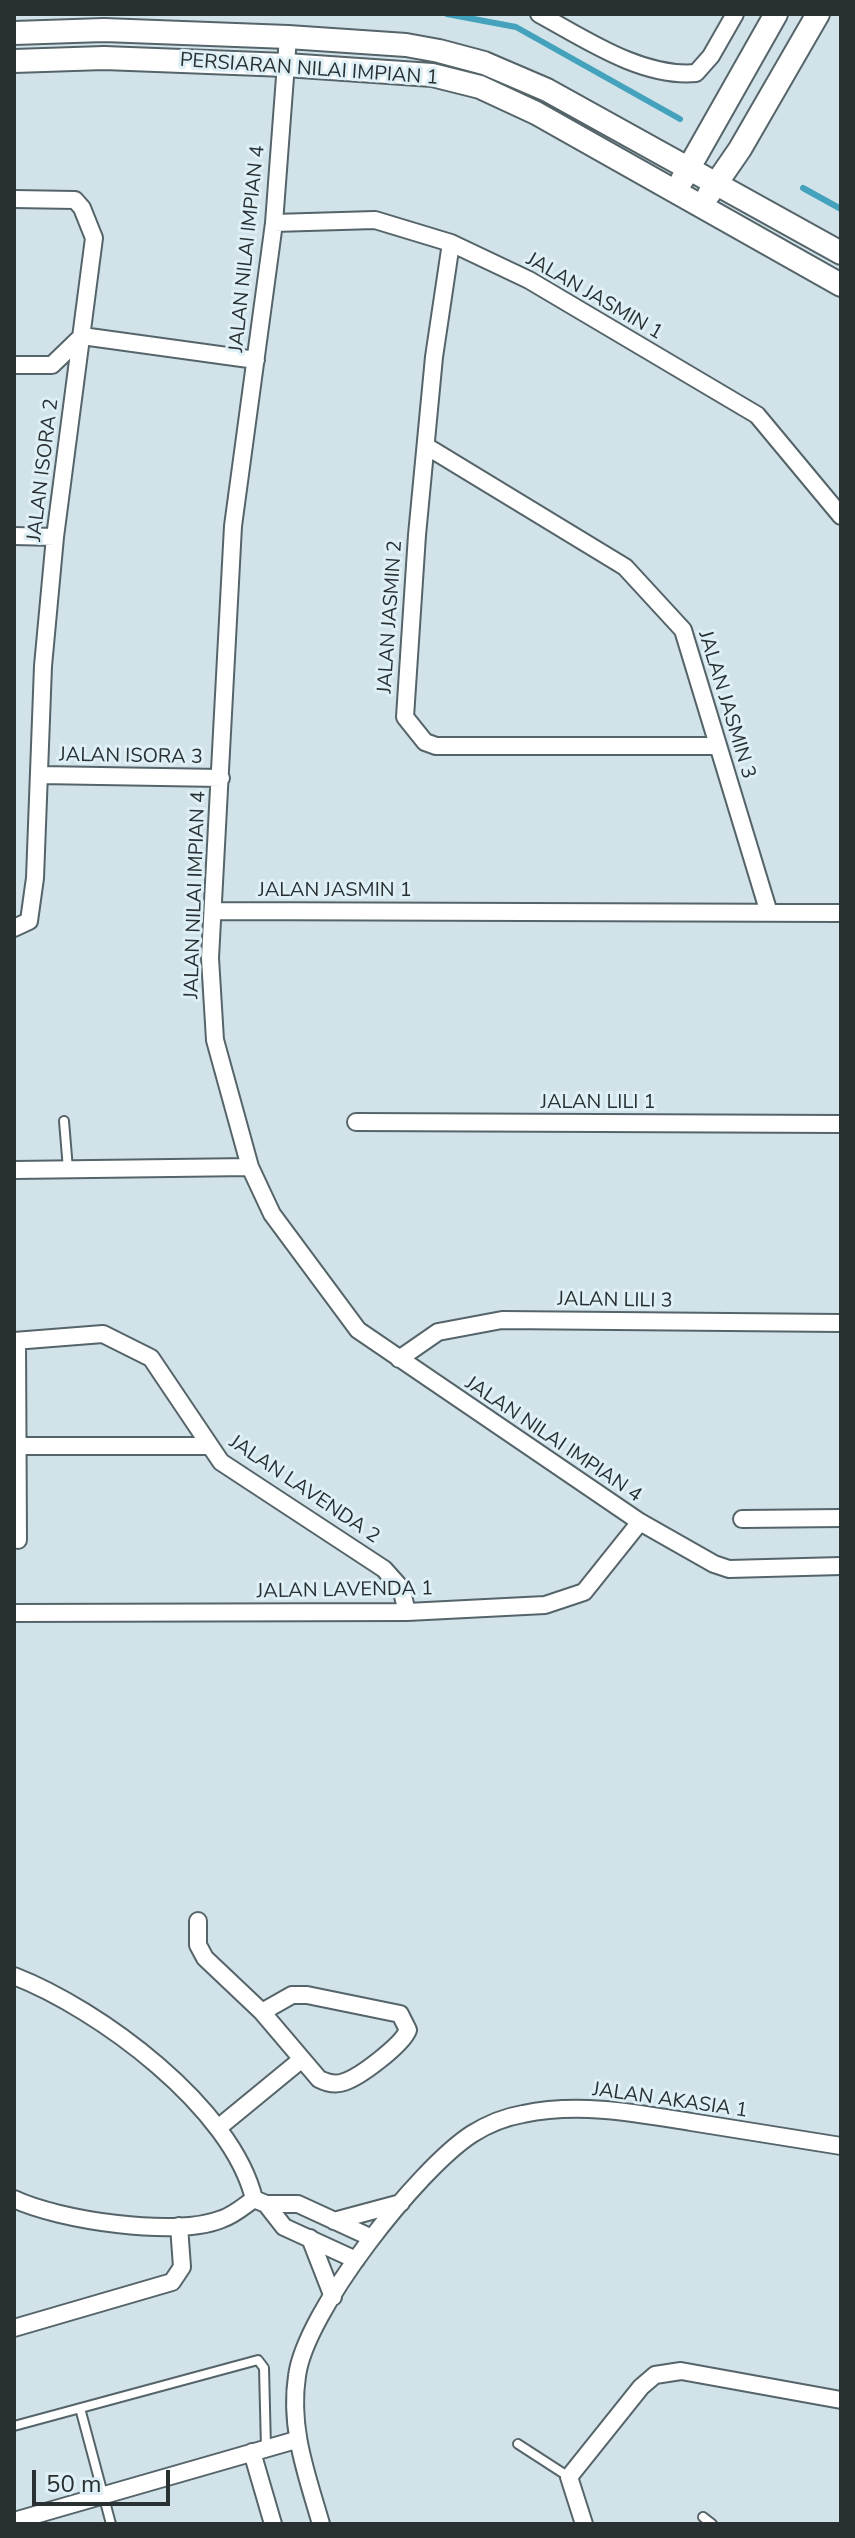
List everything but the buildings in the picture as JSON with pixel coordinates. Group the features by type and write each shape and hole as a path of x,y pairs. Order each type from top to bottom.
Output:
{"street":[{"path":"539,14 657,71 681,74 696,73 711,56 735,14"},
{"path":"675,192 776,14"},
{"path":"700,206 740,149 818,14"},
{"name":"PERSIARAN NILAI IMPIAN 1","path":"14,33 104,30 288,37 406,45 484,63 547,90 841,253"},
{"name":"JALAN NILAI IMPIAN 4","path":"288,37 274,223 233,526 210,986 215,1040 250,1167 272,1214 358,1330 640,1522 714,1564 729,1569 841,1566"},
{"name":"PERSIARAN NILAI IMPIAN 1","path":"14,61 104,58 286,65 432,75 480,87 536,113 841,285"},
{"path":"658,151 688,142 713,124"},
{"path":"740,149 745,186 752,205"},
{"name":"JALAN ISORA 2","path":"14,199 70,199 79,203 94,238 55,537 43,666 31,917 20,927"},
{"name":"JALAN JASMIN 1","path":"274,223 375,220 451,243 529,280 757,415 841,516"},
{"name":"JALAN JASMIN 2","path":"451,243 426,446 404,710 407,720 425,742 436,746 718,746"},
{"path":"14,365 52,365 82,336 256,360"},
{"name":"JALAN JASMIN 3","path":"426,446 625,567 683,630 769,913"},
{"path":"14,536 55,537"},
{"name":"JALAN ISORA 3","path":"40,775 221,778"},
{"name":"JALAN JASMIN 1","path":"213,911 841,913"},
{"name":"JALAN LILI 1","path":"356,1122 841,1124"},
{"path":"14,1170 250,1167"},
{"name":"JALAN LILI 3","path":"399,1359 438,1332 502,1320 841,1323"},
{"name":"JALAN LAVENDA 2","path":"16,1341 93,1333 113,1337 157,1364 207,1446 243,1478 384,1569 401,1588 407,1612"},
{"path":"16,1341 18,1540"},
{"path":"18,1446 207,1446"},
{"path":"742,1519 841,1518"},
{"name":"JALAN LAVENDA 1","path":"14,1613 407,1612 515,1607 568,1600 595,1580 640,1522"},
{"path":"198,1921 198,1945 205,1958 262,2012 326,2082 348,2081 401,2042 408,2023 393,2011 307,1995 292,1995 262,2012"},
{"path":"14,1976 53,1992 108,2026 173,2081 218,2128 242,2162 260,2202 284,2227 356,2260"},
{"path":"218,2128 302,2059"},
{"name":"JALAN AKASIA 1","path":"321,2524 296,2440 295,2400 300,2361 333,2297 372,2238 434,2166 471,2135 507,2118 548,2110 623,2111 841,2146"},
{"path":"14,2199 76,2218 179,2226 221,2220 260,2202 292,2203 372,2238"},
{"path":"334,2221 401,2203"},
{"path":"14,2328 172,2282 182,2267 179,2226"},
{"path":"310,2238 333,2297"},
{"path":"584,2524 569,2477 641,2387 663,2372 681,2371 841,2400"},
{"path":"14,2521 296,2440"},
{"path":"259,2450 273,2524"}],"lane":[{"path":"64,1121 68,1169"},
{"path":"14,2426 258,2360 264,2368 259,2450"},
{"path":"80,2408 111,2524"},
{"path":"518,2444 569,2477"},
{"path":"703,2517 712,2524"}],"waterway":[{"path":"447,14 516,27 680,119"},
{"path":"803,188 841,209"}]}
